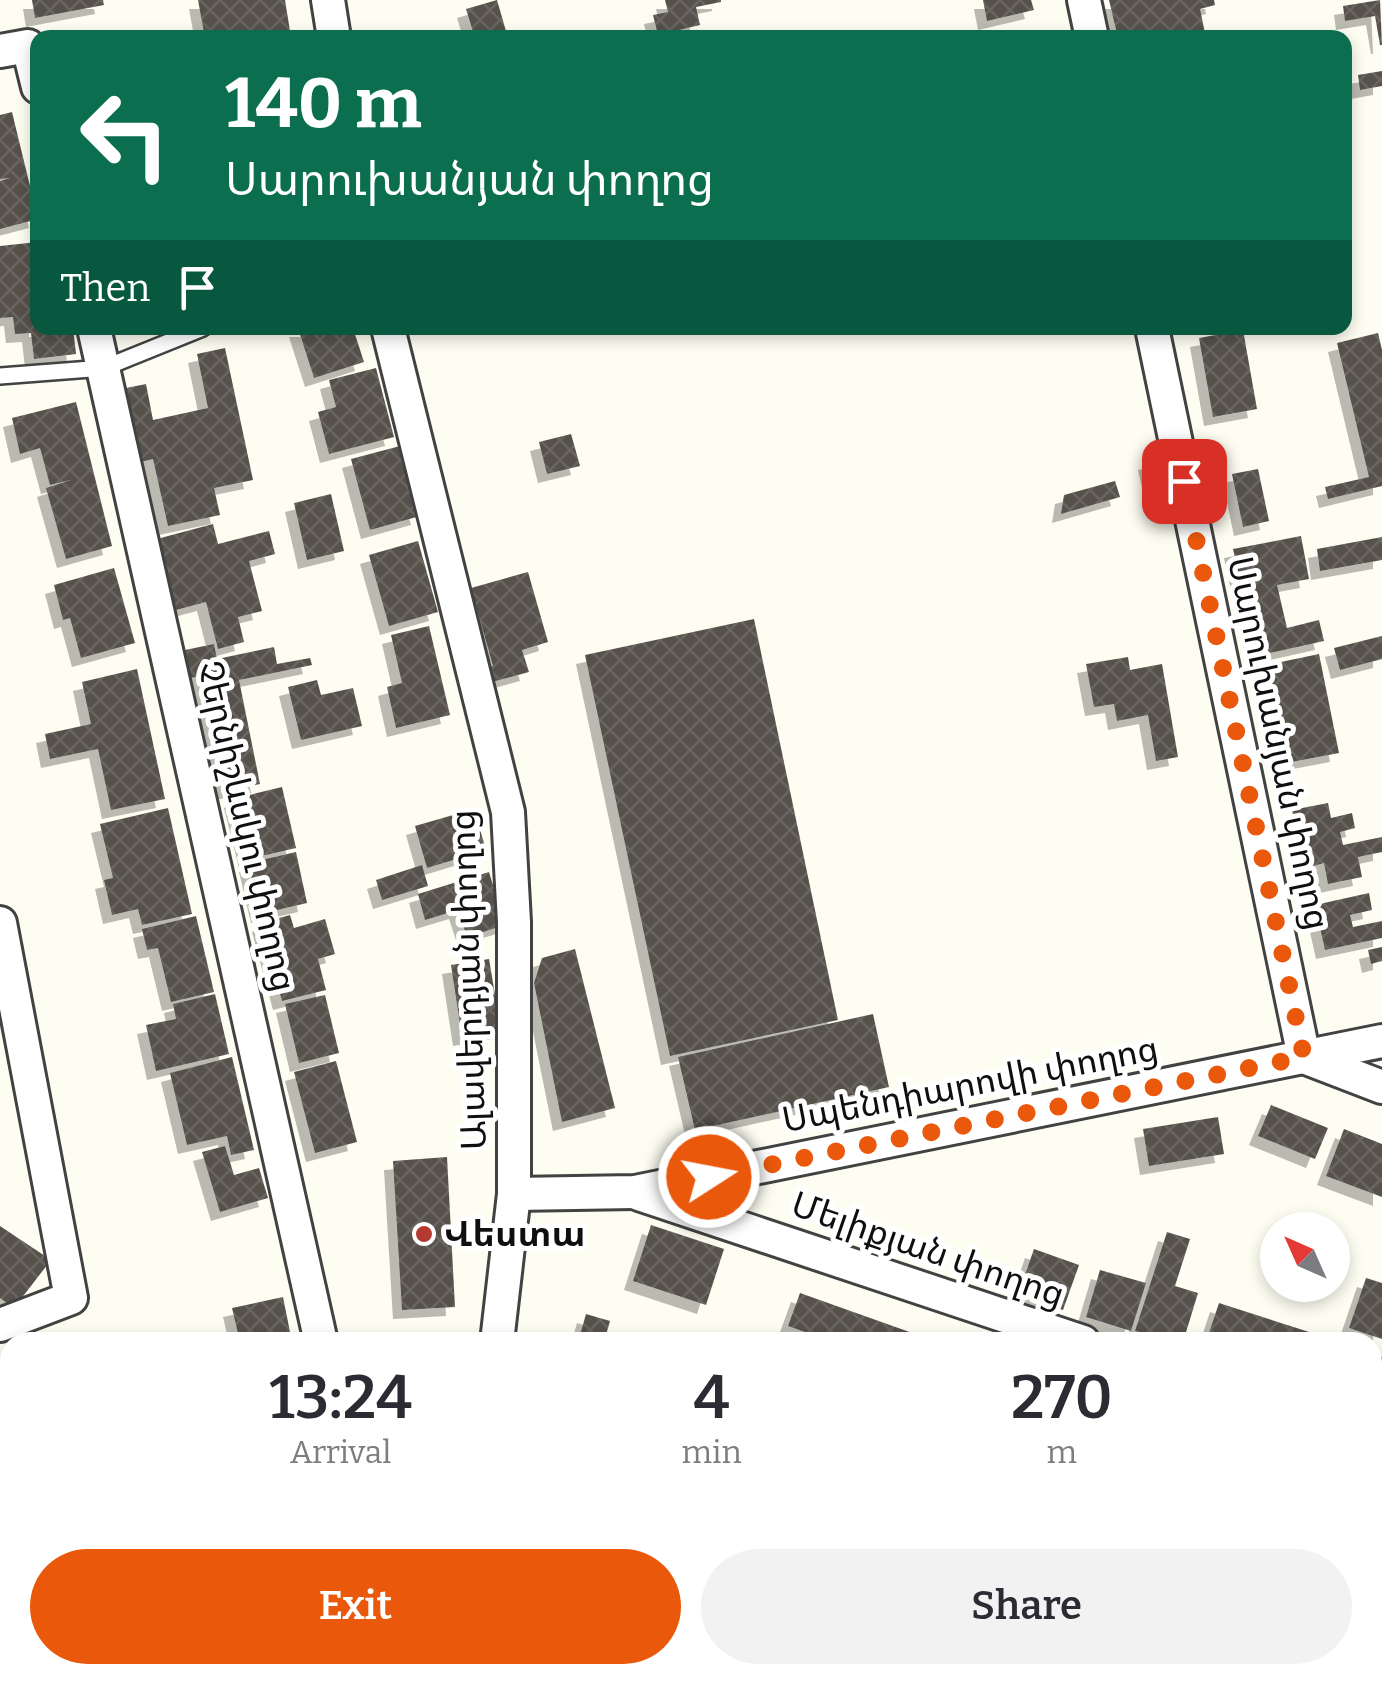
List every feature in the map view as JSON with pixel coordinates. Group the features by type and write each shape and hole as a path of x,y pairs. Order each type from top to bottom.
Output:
{"street":[{"path":"328,0 333,30"},
{"path":"1084,0 1090,30"},
{"path":"0,52 28,46 30,54"},
{"name":"Չերնիշևսկու փողոց","path":"96,335 319,1332"},
{"name":"Ալավերդյան փողոց","path":"390,335 508,812 514,922 514,1194 498,1332"},
{"name":"Սարուխանյան փողոց","path":"1153,335 1304,1057"},
{"path":"0,923 4,966 71,1298 0,1325"},
{"name":"Սպենդիարովի փողոց","path":"514,1194 635,1192 1382,1041"},
{"path":"1304,1057 1382,1087"},
{"name":"Մելիքյան փողոց","path":"635,1192 1053,1332"}],"lane":[{"path":"0,376 104,368 186,335"}],"building":[{"path":"32,0 103,0 104,5 35,18"},
{"path":"198,0 285,0 290,30 204,30"},
{"path":"497,0 506,30 473,30 466,9"},
{"path":"665,0 721,0 696,7 700,25 657,30 653,15 668,12"},
{"path":"983,0 1031,0 1034,10 987,21"},
{"path":"1109,0 1214,0 1215,5 1200,9 1204,30 1116,30"},
{"path":"1380,0 1382,45 1375,16 1345,21 1343,6"},
{"path":"1382,71 1382,86 1360,90 1358,75"},
{"path":"12,112 30,186 30,221 0,229 0,181 10,178 0,179 0,115"},
{"path":"30,243 30,333 15,334 13,317 0,318 0,246"},
{"path":"1378,333 1382,350 1382,486 1328,499 1325,487 1369,477 1337,343"},
{"path":"31,335 74,335 76,354 34,359"},
{"path":"300,335 355,335 364,362 314,378"},
{"path":"1244,335 1257,409 1213,417 1199,338"},
{"path":"225,348 253,480 214,488 220,515 168,526 153,459 136,463 121,389 146,384 153,420 208,408 197,354"},
{"path":"376,368 394,437 329,454 318,412 336,407 329,380"},
{"path":"76,402 112,546 66,559 46,488 71,480 50,485 40,448 20,454 12,418"},
{"path":"571,434 580,466 547,474 539,442"},
{"path":"400,446 420,516 370,530 351,459"},
{"path":"1163,458 1168,483 1153,487 1147,461"},
{"path":"1258,469 1269,521 1243,527 1232,474"},
{"path":"1115,481 1120,497 1061,514 1064,495"},
{"path":"331,494 344,551 307,560 294,503"},
{"path":"213,524 218,544 269,531 275,554 249,561 262,611 238,617 244,642 218,649 206,602 172,611 153,540"},
{"path":"1301,536 1309,579 1277,585 1287,628 1319,620 1324,641 1256,656 1233,549"},
{"path":"1382,537 1382,560 1320,571 1317,549"},
{"path":"418,541 438,612 389,626 369,555"},
{"path":"114,568 135,643 81,658 70,618 63,620 54,585"},
{"path":"528,572 548,642 522,650 529,672 488,683 483,669 493,666 471,588"},
{"path":"754,619 838,1020 670,1056 585,655"},
{"path":"429,626 450,715 396,728 387,687 402,683 391,635"},
{"path":"1382,636 1382,659 1340,670 1334,648"},
{"path":"214,644 217,659 274,647 277,664 310,658 312,665 239,680 260,784 224,791 201,676 190,678 185,650"},
{"path":"1319,654 1339,753 1286,763 1266,665"},
{"path":"1128,657 1130,670 1162,664 1178,757 1156,761 1148,715 1117,721 1114,704 1094,707 1086,664"},
{"path":"137,669 165,799 111,810 98,749 50,759 45,734 91,724 82,682"},
{"path":"317,680 321,695 353,688 362,726 301,740 288,687"},
{"path":"282,787 296,848 248,859 233,799"},
{"path":"1328,803 1331,818 1352,813 1355,828 1340,832 1343,845 1382,837 1382,852 1358,857 1362,877 1328,884 1324,863 1303,869 1292,810"},
{"path":"168,808 192,914 142,925 138,909 112,915 104,880 113,878 100,824"},
{"path":"474,809 486,850 427,868 415,826"},
{"path":"296,852 307,903 260,914 248,863"},
{"path":"422,865 428,886 382,900 376,880"},
{"path":"489,872 505,925 467,937 458,910 425,920 418,894"},
{"path":"1369,893 1372,910 1350,915 1353,927 1382,921 1382,938 1325,950 1315,905"},
{"path":"290,915 294,928 325,919 335,954 318,959 326,990 282,1001 261,923"},
{"path":"196,916 214,992 171,1002 158,948 147,950 142,929"},
{"path":"1382,947 1382,961 1371,964 1368,950"},
{"path":"575,949 615,1108 562,1122 534,983 542,958"},
{"path":"489,959 501,1030 462,1037 451,965"},
{"path":"215,994 229,1054 156,1071 146,1025 176,1019 173,1004"},
{"path":"325,995 339,1053 299,1063 285,1004"},
{"path":"873,1014 889,1087 695,1130 678,1057"},
{"path":"232,1057 254,1150 231,1155 227,1136 187,1145 170,1073"},
{"path":"336,1061 357,1142 315,1153 294,1072"},
{"path":"1271,1105 1328,1128 1315,1159 1258,1136"},
{"path":"1218,1117 1224,1154 1149,1166 1143,1129"},
{"path":"1344,1129 1382,1144 1382,1197 1326,1176"},
{"path":"225,1146 234,1175 259,1168 268,1198 220,1212 202,1152"},
{"name":"Վեստա","path":"447,1157 455,1307 402,1310 393,1161"},
{"path":"651,1225 724,1249 706,1305 633,1281"},
{"path":"0,1226 51,1260 14,1308 0,1298"},
{"path":"1167,1232 1190,1239 1175,1286 1198,1293 1186,1332 1135,1331"},
{"path":"1034,1249 1079,1265 1063,1310 1018,1295"},
{"path":"1100,1270 1146,1283 1131,1331 1086,1317"},
{"path":"1366,1278 1382,1283 1382,1332 1349,1328"},
{"path":"800,1293 910,1332 805,1332 788,1326"},
{"path":"283,1297 290,1332 238,1332 232,1308"},
{"path":"1219,1303 1309,1332 1209,1332"},
{"path":"586,1314 610,1321 607,1332 581,1332"}],"place":[{"name":"Վեստա","path":"424,1234"}],"route":[{"path":"709,1177 1304,1057 1184,481"}]}
